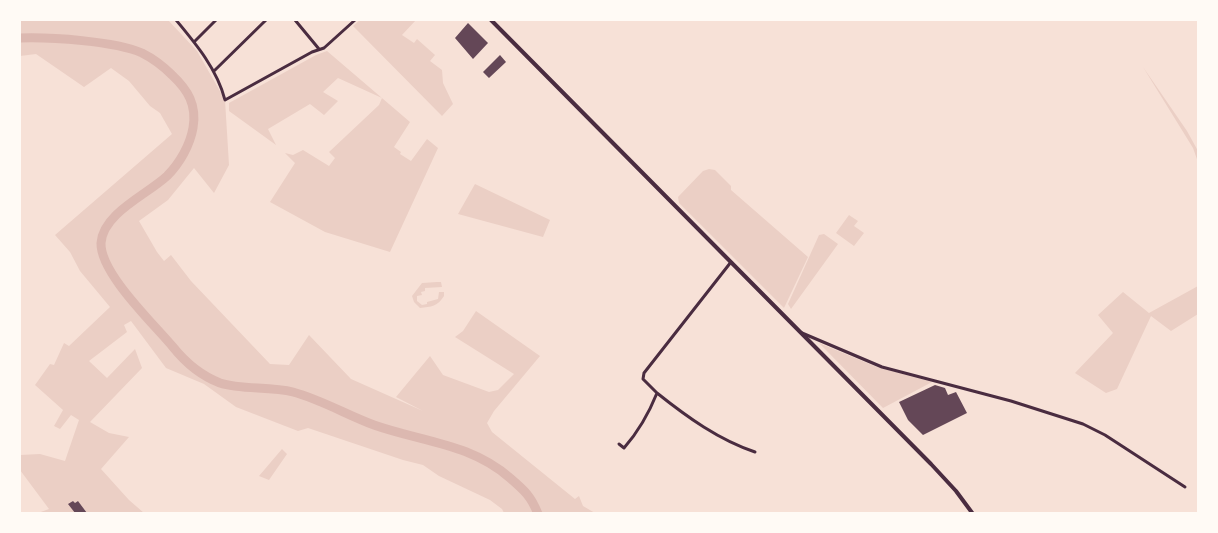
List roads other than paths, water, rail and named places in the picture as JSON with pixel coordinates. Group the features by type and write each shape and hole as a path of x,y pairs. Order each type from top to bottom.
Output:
{"main road":[{"path":"491,20 950,484 973,513"}],"street":[{"path":"176,20 213,71 225,100 324,48 355,20"},
{"path":"194,42 216,20"},
{"path":"213,71 266,20"},
{"path":"295,20 319,49"},
{"path":"731,262 644,373 642,379 678,410 729,441 755,452"},
{"path":"801,333 882,367 1011,401 1083,424 1105,435 1185,486"},
{"path":"619,444 624,448 632,438 650,411 657,393"}],"waterway":[{"path":"20,38 65,39 116,45 142,53 169,72 183,86 190,98 194,112 193,128 190,141 180,160 159,183 109,222 101,243 103,255 118,283 188,363 207,377 220,383 237,387 293,392 374,425 479,457 495,466 519,486 530,498 538,514"}]}
